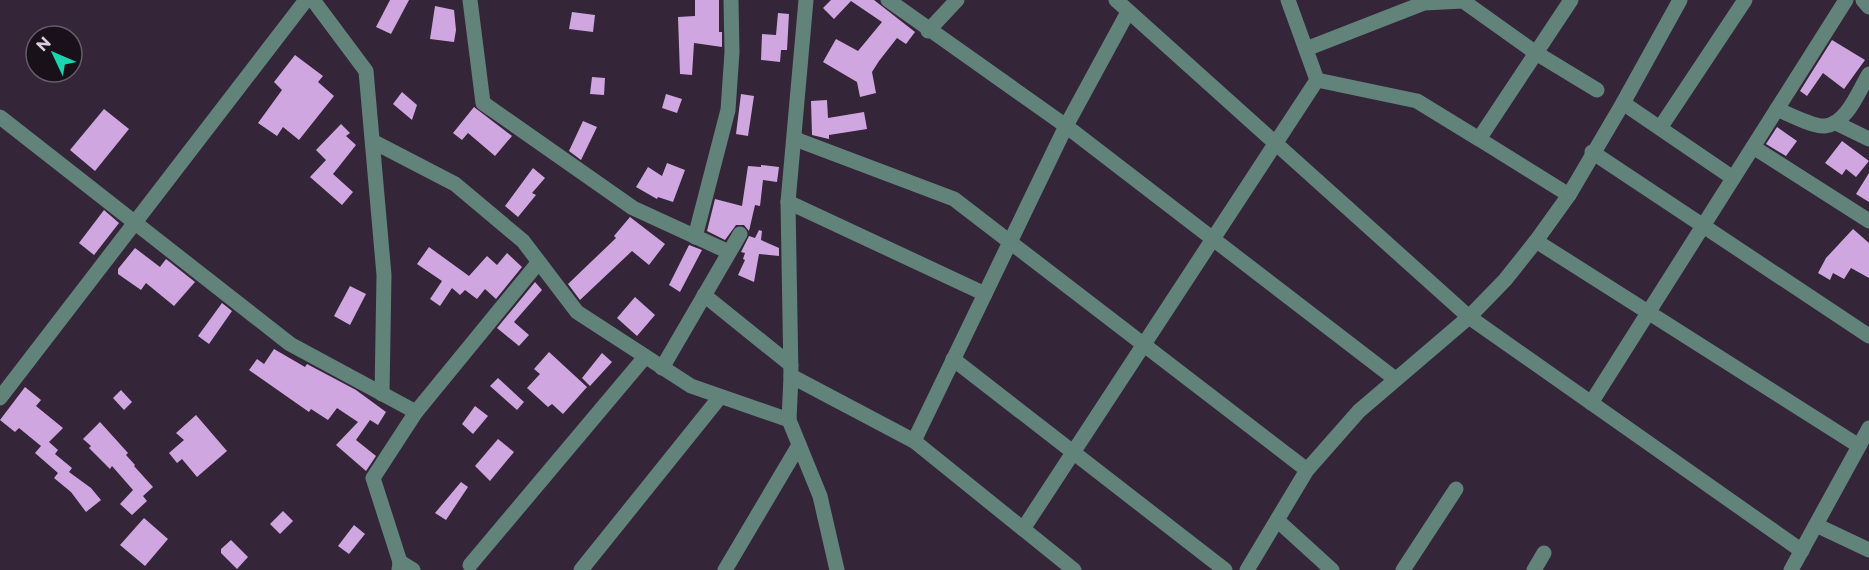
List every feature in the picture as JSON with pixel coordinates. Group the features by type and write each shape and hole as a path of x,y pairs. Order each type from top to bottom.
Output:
{"street":[{"path":"0,398 306,0"},
{"path":"313,0 366,70 384,275 382,394"},
{"path":"470,0 483,103 633,208 729,252"},
{"path":"695,237 728,110 732,51 731,0"},
{"path":"806,0 788,202 791,371 789,420 820,496 837,570"},
{"path":"888,0 1066,126 1394,378"},
{"path":"928,30 957,0"},
{"path":"1116,0 1469,317 1802,551"},
{"path":"1288,0 1317,80"},
{"path":"1479,139 1571,0"},
{"path":"1247,570 1307,470 1359,411 1394,378 1469,317 1505,280 1536,242 1569,195 1680,0"},
{"path":"1660,128 1745,0"},
{"path":"1591,402 1846,0"},
{"path":"1863,0 1869,7"},
{"path":"1306,49 1423,2 1463,1 1536,53 1597,90"},
{"path":"914,441 1066,126 1128,12"},
{"path":"1777,110 1824,126 1836,123 1845,113 1869,74"},
{"path":"1023,529 1317,80"},
{"path":"1317,80 1417,101 1569,195"},
{"path":"1623,103 1733,178"},
{"path":"0,117 290,344 416,412"},
{"path":"1836,123 1869,139"},
{"path":"795,139 954,199 1307,470"},
{"path":"374,142 455,184 523,241 577,312 691,386 789,420"},
{"path":"1753,147 1869,221"},
{"path":"1592,152 1869,336"},
{"path":"788,202 985,294"},
{"path":"662,368 740,234"},
{"path":"1536,242 1859,446"},
{"path":"404,568 373,478 416,412 538,262"},
{"path":"704,295 791,371 914,441 1074,570"},
{"path":"470,565 645,357"},
{"path":"953,359 1225,570"},
{"path":"581,570 720,397"},
{"path":"1791,570 1869,428"},
{"path":"725,570 799,445"},
{"path":"1403,570 1456,489"},
{"path":"1277,520 1332,570"},
{"path":"1816,525 1869,550"},
{"path":"1534,570 1544,553"}],"building":[{"path":"390,0 409,0 391,34 376,27"},
{"path":"695,0 719,0 719,32 722,32 722,47 694,43 692,75 680,74 678,17 695,16"},
{"path":"831,0 874,0 915,32 906,44 897,38 879,61 872,72 876,93 860,97 857,82 823,62 836,39 858,51 882,22 851,1 834,19 823,8"},
{"path":"435,6 454,10 456,30 454,42 430,39"},
{"path":"572,12 595,15 593,32 569,29"},
{"path":"778,13 789,14 787,50 781,50 780,62 761,60 762,34 776,35"},
{"path":"1832,40 1865,60 1844,89 1823,73 1807,96 1800,91"},
{"path":"295,55 323,76 318,82 334,96 299,140 283,127 277,136 258,123 282,90 274,82"},
{"path":"592,77 605,78 604,95 590,94"},
{"path":"402,92 417,105 412,120 393,104"},
{"path":"666,94 682,99 677,113 662,108"},
{"path":"741,94 754,96 748,136 736,134"},
{"path":"827,100 828,118 864,112 867,129 829,135 829,139 812,135 811,101"},
{"path":"474,107 512,136 495,156 468,133 462,140 453,133"},
{"path":"104,109 129,129 95,171 70,150"},
{"path":"583,121 597,127 581,160 569,151"},
{"path":"341,124 350,133 346,136 356,145 333,174 353,192 342,205 310,177 326,160 316,150"},
{"path":"1777,127 1797,141 1786,156 1766,144"},
{"path":"1842,141 1869,161 1856,177 1846,169 1842,175 1825,163"},
{"path":"667,163 685,170 673,202 658,197 657,199 636,187 648,167 662,176"},
{"path":"761,165 779,167 777,182 763,180 760,206 755,205 749,231 744,225 736,225 725,240 707,231 715,199 742,206 748,166 761,167"},
{"path":"533,168 545,178 532,193 536,195 518,217 505,206"},
{"path":"1869,173 1869,202 1856,194"},
{"path":"104,210 119,223 94,255 79,243"},
{"path":"630,217 665,244 649,265 632,251 580,300 568,284 616,238 614,236"},
{"path":"1853,229 1869,243 1869,278 1851,268 1844,279 1833,273 1830,280 1818,273 1826,258"},
{"path":"759,230 762,231 761,240 779,248 779,256 759,254 754,282 738,275 745,260 743,259 745,253 741,252 749,236 755,238"},
{"path":"689,245 702,250 680,292 669,285"},
{"path":"429,247 469,276 487,256 497,265 507,253 522,267 496,299 485,289 477,299 465,290 460,295 452,288 440,306 430,299 442,281 417,264"},
{"path":"135,248 160,267 166,259 195,282 174,306 146,283 141,290 118,274 118,269"},
{"path":"535,282 542,290 514,322 529,335 519,346 497,328"},
{"path":"350,286 366,294 350,325 334,316"},
{"path":"635,297 655,315 637,336 617,318"},
{"path":"222,303 232,311 209,344 198,336"},
{"path":"274,349 305,367 307,364 356,390 386,412 378,425 370,420 356,440 376,456 366,471 336,445 358,422 337,408 328,420 311,409 309,412 249,370 257,359 264,364"},
{"path":"549,352 587,387 563,414 552,404 548,407 527,388 540,374 534,369"},
{"path":"602,353 612,362 590,386 582,378"},
{"path":"498,378 524,402 517,410 490,386"},
{"path":"25,387 41,400 36,406 63,428 49,442 58,450 55,454 72,468 69,472 91,488 101,500 86,512 71,492 54,478 58,473 35,453 41,446 19,428 15,432 0,420"},
{"path":"121,390 132,402 124,410 113,398"},
{"path":"475,406 488,416 473,434 462,424"},
{"path":"196,415 227,451 197,477 182,459 177,463 169,453 184,440 176,433"},
{"path":"100,422 128,453 126,455 134,466 153,487 143,496 147,501 132,515 120,504 133,490 112,466 110,469 89,448 91,446 83,439"},
{"path":"498,439 514,452 490,481 475,466"},
{"path":"461,482 468,487 446,520 435,513"},
{"path":"283,511 293,521 280,534 270,524"},
{"path":"144,518 168,539 145,566 120,545"},
{"path":"354,525 365,534 349,554 338,546"},
{"path":"231,540 248,557 237,569 221,553 221,549"}]}
